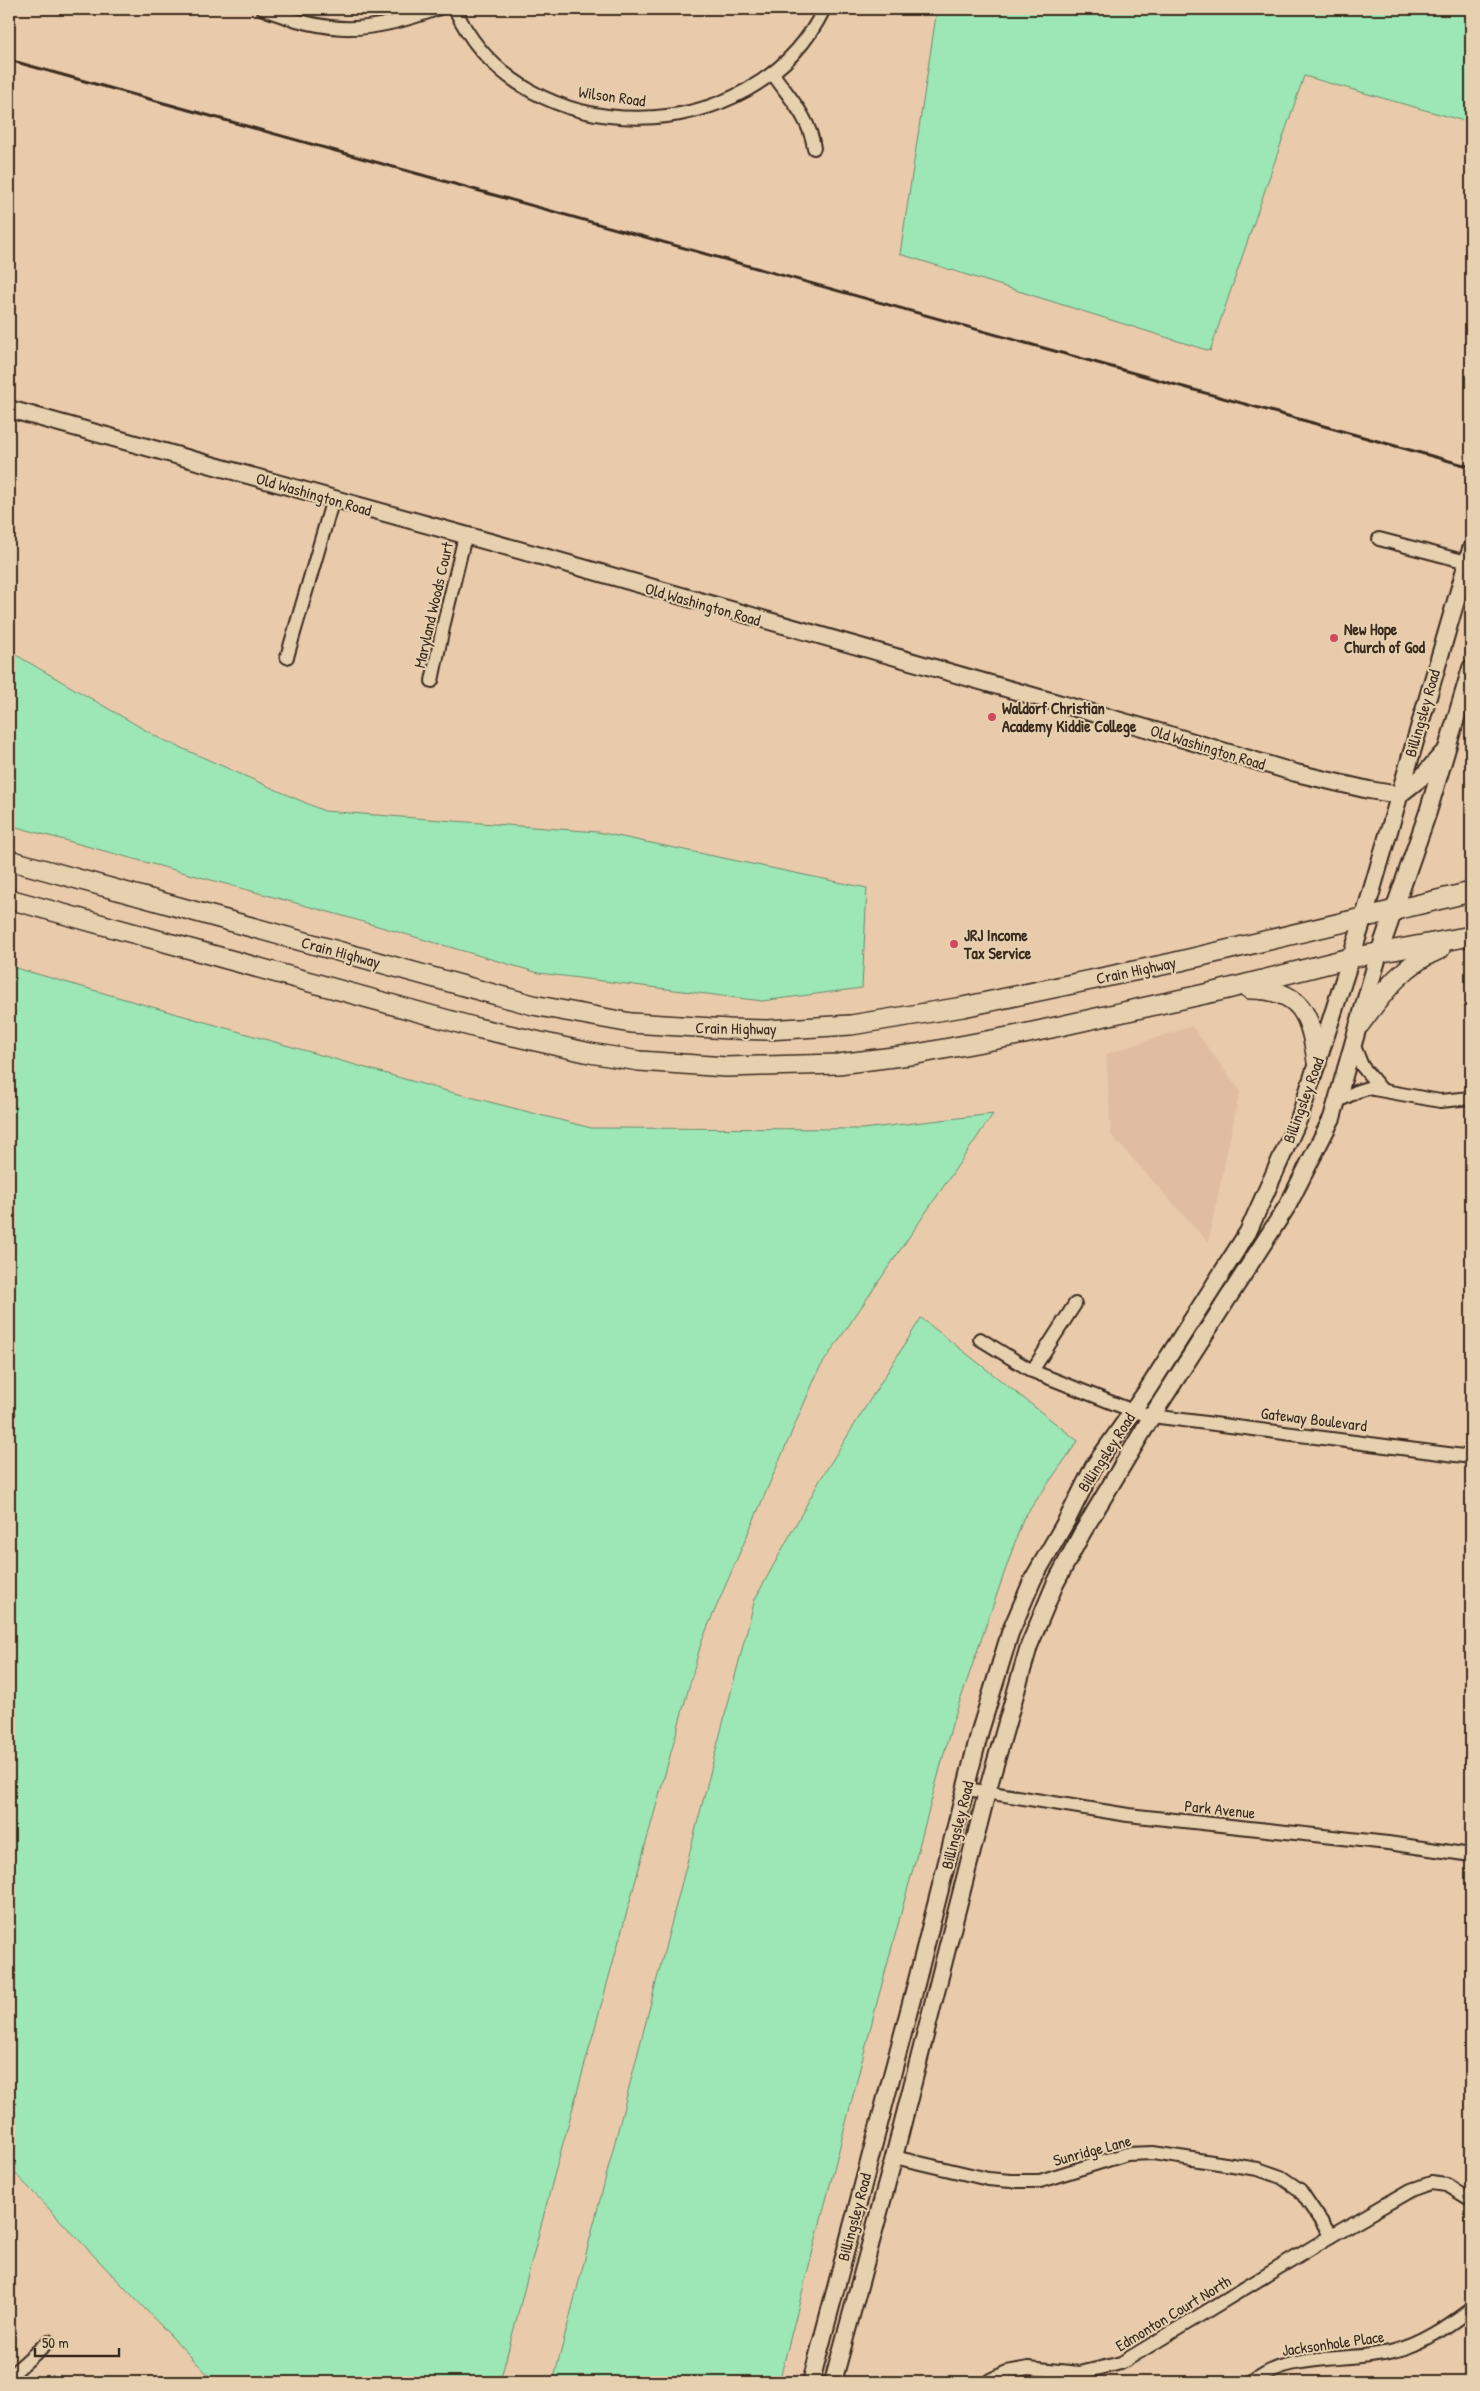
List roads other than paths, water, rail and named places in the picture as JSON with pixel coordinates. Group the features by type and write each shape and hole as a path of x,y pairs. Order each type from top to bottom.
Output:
{"highway":[{"name":"Crain Highway","path":"9,860 533,1005 658,1027 767,1030 851,1025 892,1020 1012,998 1471,892"},
{"path":"9,899 477,1028 590,1053 668,1064 767,1067 877,1060 1024,1034 1223,990 1350,958 1471,936"},
{"path":"1360,1024 1409,965 1423,956 1471,936"},
{"path":"1223,990 1275,991 1291,998 1308,1019 1317,1062"}],"main road":[{"name":"Old Washington Road","path":"9,409 1170,735 1296,773 1399,795"},
{"name":"Billingsley Road","path":"811,2382 967,1789 980,1731 1010,1633 1021,1605 1094,1466 1133,1411 1248,1232 1300,1116 1364,917 1470,558"},
{"name":"Billingsley Road","path":"833,2382 894,2156 986,1792 1029,1646 1055,1584 1082,1533 1152,1416 1288,1205 1332,1118 1379,953 1395,911 1471,668"},
{"path":"1399,795 1437,763 1448,746"}],"street":[{"path":"263,9 289,19 345,30 392,24 437,9"},
{"name":"Wilson Road","path":"455,9 475,42 500,68 540,95 579,110 626,117 673,116 720,104 745,92 773,74 809,36 824,9"},
{"path":"773,74 803,114 810,130 814,148"},
{"path":"287,657 333,499"},
{"name":"Maryland Woods Court","path":"432,681 465,536"},
{"path":"1379,539 1470,558"},
{"path":"1354,1046 1365,1071 1381,1089"},
{"path":"1338,1101 1358,1091 1381,1089 1422,1099 1440,1101 1471,1098"},
{"path":"1032,1371 1075,1304"},
{"name":"Gateway Boulevard","path":"980,1339 1032,1371 1133,1411 1152,1416 1471,1457"},
{"name":"Park Avenue","path":"967,1789 1128,1816 1388,1842 1471,1855"},
{"name":"Sunridge Lane","path":"894,2156 988,2179 1011,2181 1040,2181 1127,2154 1153,2152 1258,2169 1281,2177 1300,2190 1331,2236"},
{"name":"Edmonton Court North","path":"990,2380 1007,2372 1028,2368 1080,2373 1121,2363 1411,2190 1431,2183 1447,2184 1468,2198"},
{"name":"Jacksonhole Place","path":"1253,2382 1270,2371 1293,2363 1396,2351 1431,2336 1471,2309"},
{"path":"9,2377 49,2341"}],"railway":[{"path":"9,60 1471,467"}],"place":[{"name":"New Hope Church of God","path":"1334,638"},
{"name":"Waldorf Christian Academy Kiddie College","path":"992,717"},
{"name":"JRJ Income Tax Service","path":"954,944"}]}
